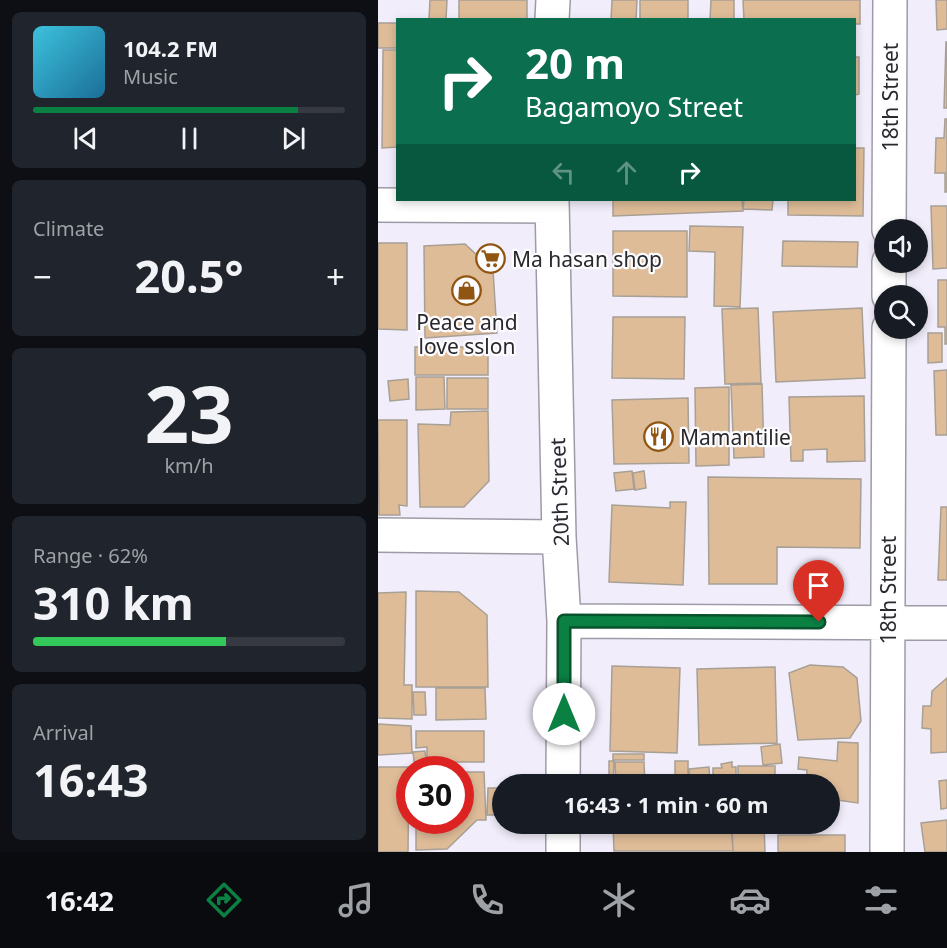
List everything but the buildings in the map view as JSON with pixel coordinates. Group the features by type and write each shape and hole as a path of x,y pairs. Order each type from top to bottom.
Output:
{"street":[{"path":"552,0 552,18"},
{"name":"18th Street","path":"889,219 890,0"},
{"path":"378,205 552,203"},
{"name":"20th Street","path":"552,203 559,537 564,621 563,774"},
{"name":"18th Street","path":"887,852 889,339"},
{"path":"378,535 559,537"},
{"path":"564,621 947,623"},
{"path":"563,834 563,852"}],"place":[{"name":"Ma hasan shop","path":"491,259"},
{"name":"Peace and love sslon","path":"467,291"},
{"name":"Mamantilie","path":"659,437"}],"route":[{"path":"564,714 564,621 819,622"}]}
